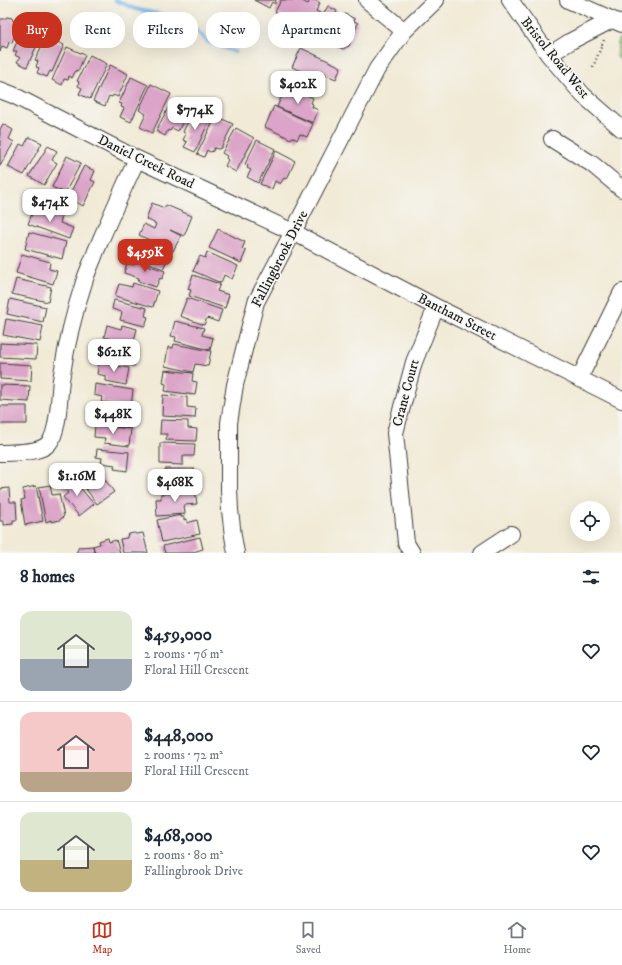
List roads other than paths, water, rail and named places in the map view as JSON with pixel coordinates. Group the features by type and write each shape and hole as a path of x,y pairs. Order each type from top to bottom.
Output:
{"street":[{"path":"367,0 404,31"},
{"name":"Fallingbrook Drive","path":"236,553 230,510 229,423 235,384 256,302 376,70 404,31 436,0"},
{"name":"Bristol Road West","path":"510,0 549,55 583,95 622,129"},
{"path":"568,0 617,22"},
{"path":"549,55 571,41 617,22"},
{"name":"Daniel Creek Road","path":"0,90 13,95 137,159 293,232"},
{"path":"552,139 592,164 622,189"},
{"path":"0,453 38,450 48,444 53,437 68,342 85,278 137,159"},
{"name":"Bantham Street","path":"293,232 436,307 622,400"},
{"path":"579,379 622,292"},
{"name":"Crane Court","path":"412,553 406,543 396,432 414,362 436,307"},
{"path":"482,553 511,534"}],"waterway":[{"path":"115,0 135,9 186,20 208,42 235,52"}]}
